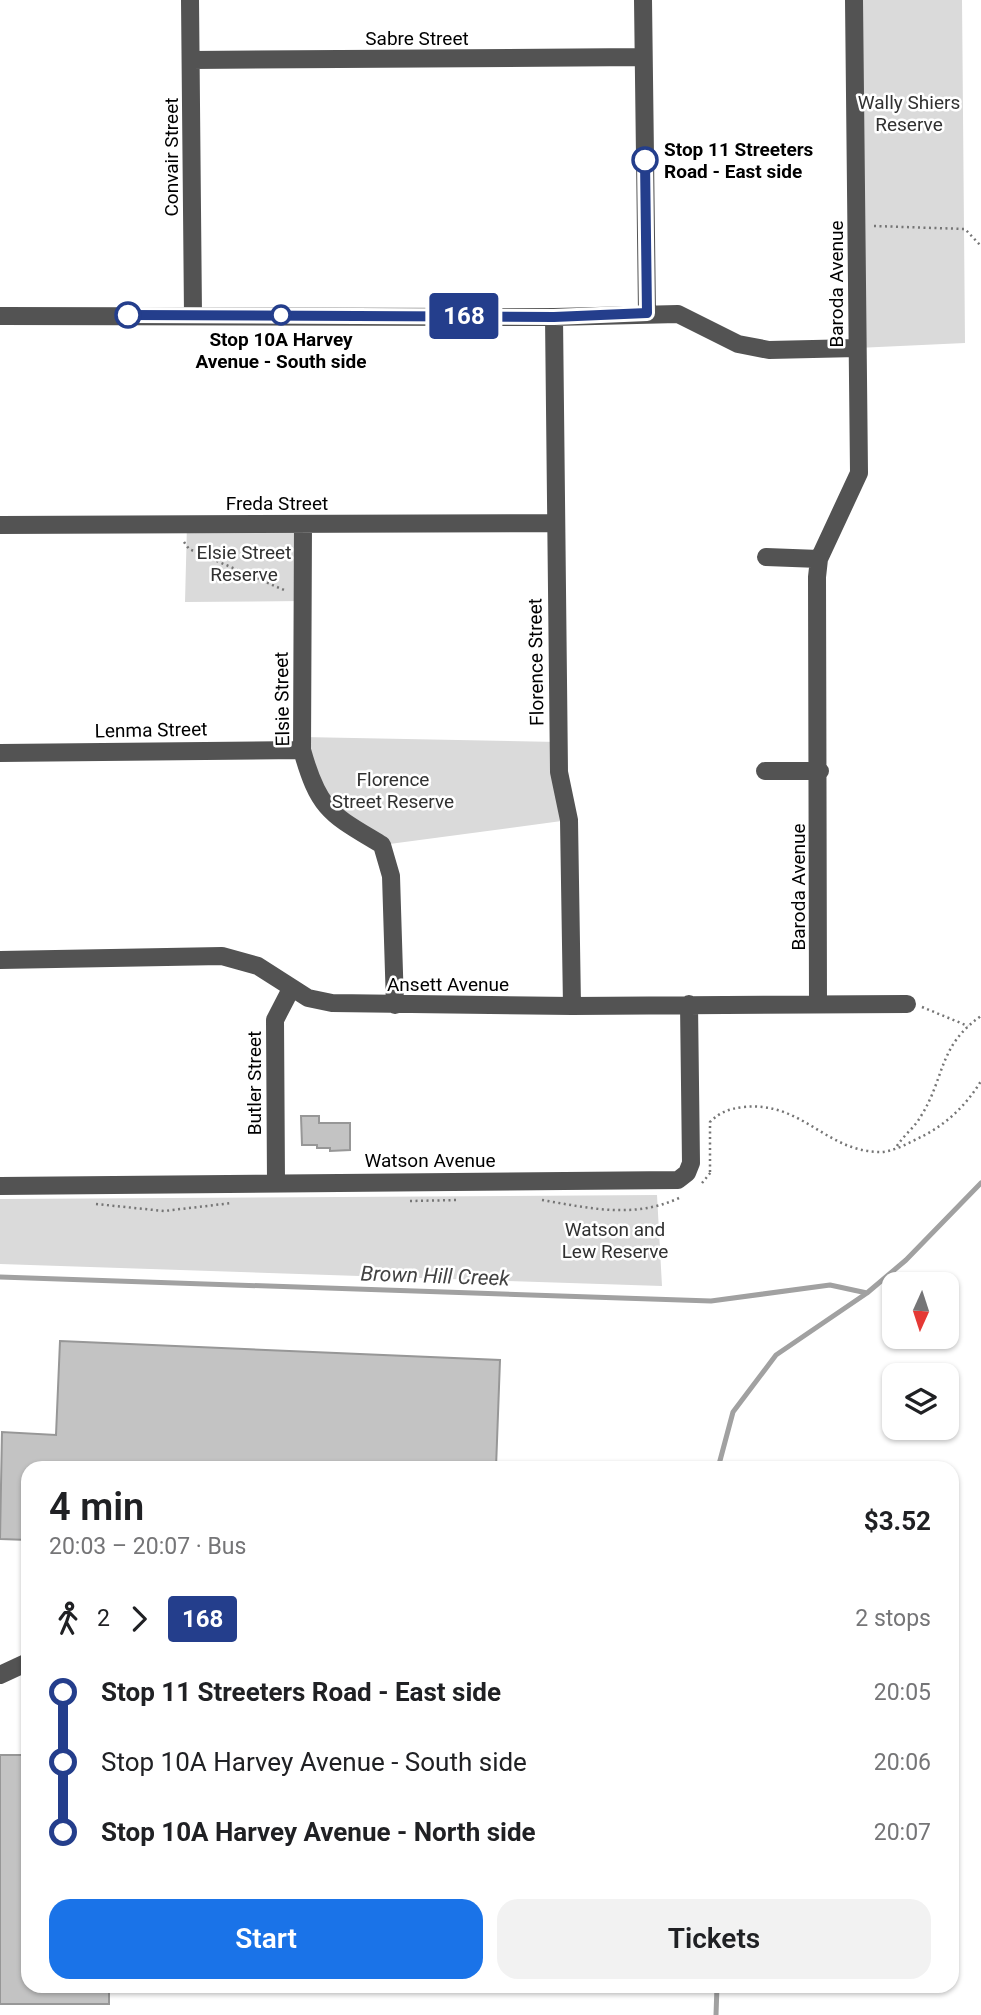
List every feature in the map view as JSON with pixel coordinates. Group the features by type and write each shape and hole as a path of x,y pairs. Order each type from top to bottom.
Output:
{"street":[{"name":"Convair Street","path":"190,0 192,314"},
{"path":"643,0 647,313"},
{"name":"Baroda Avenue","path":"818,1004 819,559 859,473 854,0"},
{"name":"Sabre Street","path":"191,60 643,57"},
{"path":"0,316 192,314 554,317 678,314 738,344 769,350 857,348"},
{"name":"Florence Street","path":"554,317 559,772 569,820 572,1006"},
{"name":"Freda Street","path":"0,525 555,523"},
{"name":"Elsie Street","path":"303,524 302,750 312,784 332,815 382,845 391,876 394,1006"},
{"path":"766,557 819,559"},
{"name":"Lenma Street","path":"0,753 302,750"},
{"path":"765,771 820,771"},
{"name":"Ansett Avenue","path":"0,960 222,956 258,966 308,998 332,1003 394,1006 907,1004"},
{"name":"Butler Street","path":"276,1182 275,1020 291,989"},
{"path":"689,1004 691,1163"},
{"name":"Watson Avenue","path":"0,1186 659,1181 678,1180 687,1173 691,1163"},
{"path":"0,1675 21,1665"}],"path":[{"path":"856,225 965,229 981,246"},
{"path":"183,541 189,549 284,590"},
{"path":"907,1004 946,1014 968,1026"},
{"path":"896,1148 920,1118 945,1055 968,1026 981,1016"},
{"path":"699,1187 711,1172 710,1122 729,1109 766,1105 818,1128 839,1143 880,1152 896,1148 928,1133 952,1117 981,1081"},
{"path":"691,1163 711,1172"},
{"path":"534,1198 592,1209 620,1211 660,1207 682,1197"},
{"path":"404,1200 461,1200"},
{"path":"90,1203 164,1211 237,1202"}],"green space":[{"name":"Wally Shiers Reserve","path":"854,0 962,0 965,343 857,348"},
{"name":"Elsie Street Reserve","path":"187,524 303,524 303,601 185,602"},
{"name":"Florence Street Reserve","path":"302,737 558,742 569,820 382,845 332,815"},
{"name":"Watson and Lew Reserve","path":"657,1195 662,1286 0,1264 0,1199"}],"building":[{"path":"301,1116 319,1116 319,1123 350,1123 350,1150 330,1151 330,1148 317,1148 317,1145 302,1145"},
{"path":"60,1341 500,1360 496,1461 21,1461 21,1540 0,1539 2,1432 56,1435"},
{"path":"0,1755 21,1755 21,1993 109,1993 109,2004 0,2004"}],"waterway":[{"path":"720,1461 733,1412 776,1355 867,1293 906,1260 981,1183"},
{"name":"Brown Hill Creek","path":"0,1277 711,1301 830,1285 867,1293"},
{"path":"716,2015 717,1993"}],"bus line":[{"name":"168","path":"128,315 554,317 647,313 645,160"}],"place":[{"name":"Stop 11 Streeters Road - East side","path":"645,160"},
{"name":"Stop 10A Harvey Avenue - South side","path":"281,315"}]}
